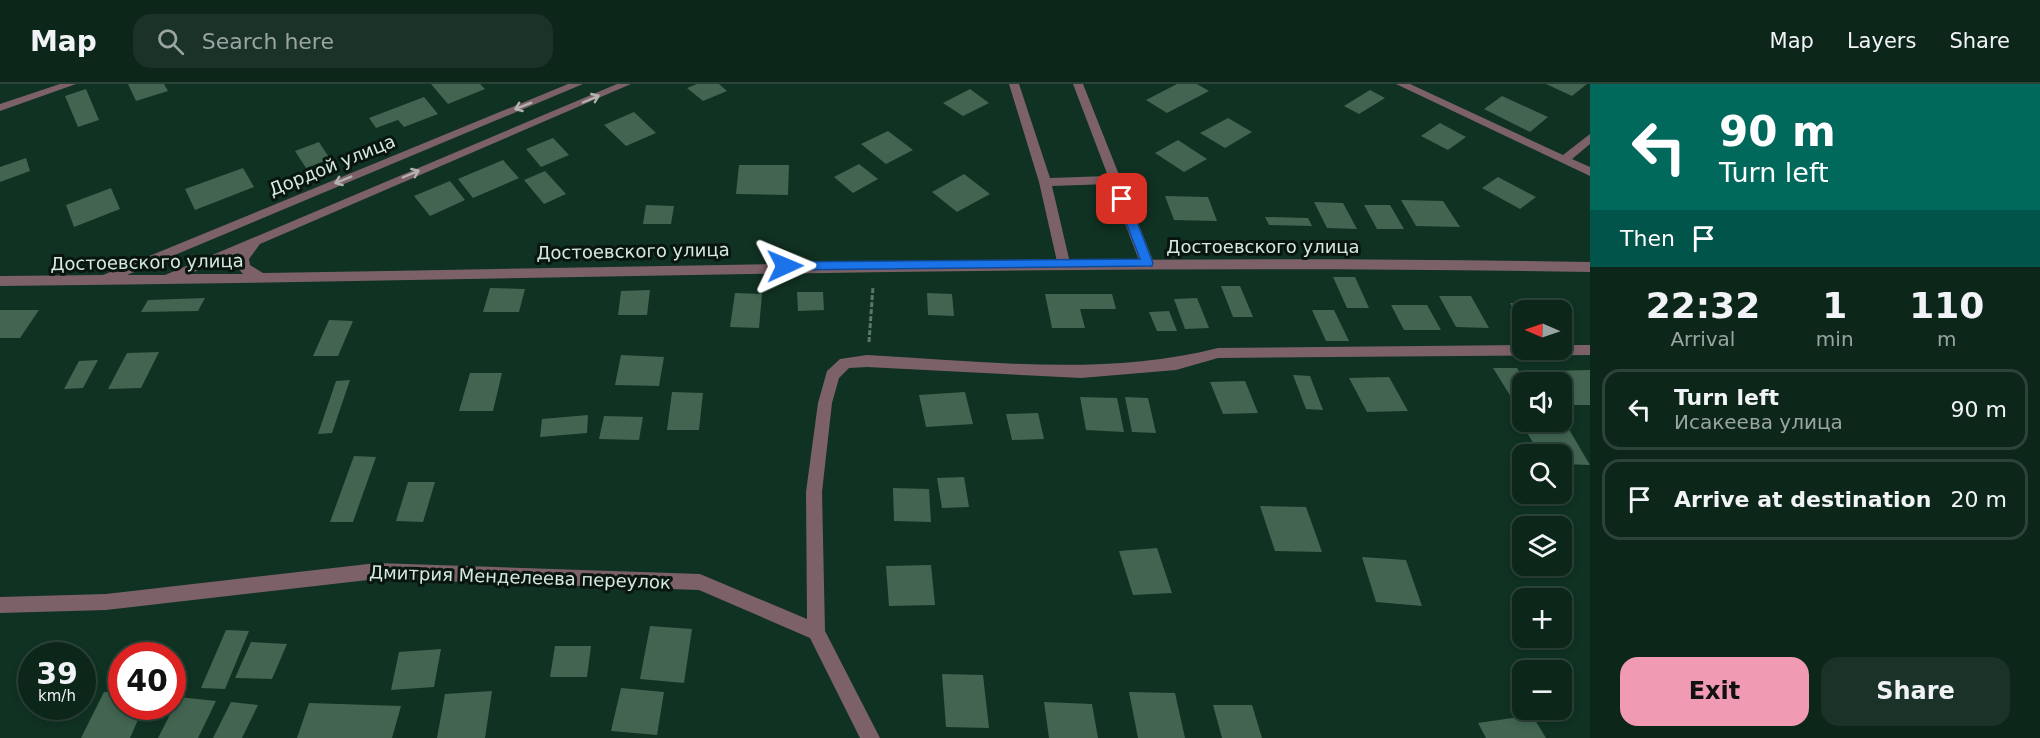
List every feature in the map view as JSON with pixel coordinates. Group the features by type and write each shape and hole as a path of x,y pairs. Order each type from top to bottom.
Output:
{"street":[{"path":"0,108 71,84"},
{"name":"Дордой улица","path":"101,280 578,84"},
{"path":"164,280 258,238 626,84"},
{"path":"1014,84 1045,182 1063,263"},
{"path":"1078,84 1147,263"},
{"path":"1401,84 1590,172"},
{"path":"1565,159 1590,138"},
{"path":"1045,182 1115,180"},
{"path":"258,238 242,258 244,267 251,274 262,278"},
{"path":"164,280 185,245"},
{"name":"Достоевского улица","path":"0,281 164,280 875,264 1147,263 1590,267"},
{"path":"870,738 816,632 814,492 825,404 832,375 845,363 867,361 1081,372 1176,364 1218,353 1590,350"},
{"name":"Дмитрия Менделеева переулок","path":"0,605 106,602 377,571 700,582 816,632"}],"path":[{"path":"867,361 875,264"}],"building":[{"path":"128,84 164,84 168,91 136,101"},
{"path":"431,84 480,84 485,89 448,104"},
{"path":"697,84 719,84 727,91 703,101 687,88"},
{"path":"1177,84 1197,84 1209,91 1167,113 1146,100"},
{"path":"1546,84 1587,84 1572,96"},
{"path":"86,89 99,120 78,127 65,96"},
{"path":"970,89 989,103 963,116 943,103"},
{"path":"1370,90 1385,98 1359,114 1344,106"},
{"path":"1502,96 1548,117 1530,132 1484,109"},
{"path":"424,97 438,114 404,127 398,120 376,128 369,118"},
{"path":"634,112 656,133 626,146 604,125"},
{"path":"1228,118 1252,132 1225,148 1200,133"},
{"path":"1440,123 1466,137 1448,150 1421,136"},
{"path":"888,131 913,150 886,164 861,144"},
{"path":"553,138 569,155 541,167 526,149"},
{"path":"1178,140 1207,159 1184,172 1155,153"},
{"path":"319,142 330,159 306,168 295,151"},
{"path":"26,158 30,171 0,182 0,167"},
{"path":"503,160 519,178 473,198 458,179"},
{"path":"859,164 878,179 853,193 834,177"},
{"path":"739,165 789,165 788,195 736,194"},
{"path":"243,168 254,187 195,210 185,189"},
{"path":"545,171 566,194 544,204 524,180"},
{"path":"964,174 990,194 957,212 932,192"},
{"path":"1498,177 1536,197 1520,209 1482,188"},
{"path":"450,181 465,200 430,216 414,196"},
{"path":"111,188 120,209 74,227 66,205"},
{"path":"1165,196 1208,197 1217,221 1174,220"},
{"path":"1401,200 1443,201 1460,227 1416,226"},
{"path":"1314,202 1343,203 1357,229 1327,228"},
{"path":"646,205 674,206 671,224 643,224"},
{"path":"1364,205 1390,205 1404,229 1377,229"},
{"path":"1265,217 1308,218 1312,226 1269,225"},
{"path":"1333,277 1355,277 1369,308 1347,308"},
{"path":"1221,286 1240,286 1253,317 1233,317"},
{"path":"490,288 525,289 519,312 483,312"},
{"path":"650,290 647,315 618,315 621,291"},
{"path":"797,292 823,292 824,310 798,311"},
{"path":"735,293 762,294 759,328 730,327"},
{"path":"927,293 952,294 954,316 928,315"},
{"path":"1045,294 1112,294 1116,309 1080,309 1085,328 1052,328"},
{"path":"1439,296 1471,296 1489,328 1456,327"},
{"path":"205,298 198,311 141,312 148,300"},
{"path":"1197,298 1209,328 1185,329 1174,299"},
{"path":"1391,305 1427,305 1441,330 1404,330"},
{"path":"0,310 39,310 20,338 0,338"},
{"path":"1312,310 1334,310 1349,341 1326,341"},
{"path":"1169,311 1177,331 1157,331 1149,312"},
{"path":"329,320 353,321 338,356 313,356"},
{"path":"159,352 141,388 108,389 127,353"},
{"path":"621,355 664,357 659,386 615,385"},
{"path":"98,360 83,388 64,389 79,361"},
{"path":"1493,368 1517,368 1520,372 1512,372 1512,399"},
{"path":"1590,370 1590,405 1572,405 1572,372 1549,371"},
{"path":"470,373 502,373 493,411 459,411"},
{"path":"1293,375 1310,376 1323,410 1306,409"},
{"path":"1389,377 1408,411 1367,412 1349,378"},
{"path":"350,380 332,433 318,434 336,381"},
{"path":"1245,381 1258,413 1223,414 1210,382"},
{"path":"672,392 703,393 699,430 667,430"},
{"path":"965,392 973,424 926,427 919,395"},
{"path":"1080,397 1117,398 1124,432 1086,430"},
{"path":"1125,397 1148,398 1156,433 1132,432"},
{"path":"1038,413 1044,439 1012,440 1006,414"},
{"path":"588,415 587,433 540,437 542,419"},
{"path":"604,416 643,417 639,440 599,439"},
{"path":"1527,432 1571,432 1590,465 1572,464 1572,444 1533,444"},
{"path":"354,456 376,457 353,522 330,522"},
{"path":"964,477 969,507 942,508 937,478"},
{"path":"408,482 435,482 423,522 396,521"},
{"path":"893,488 929,489 931,522 894,521"},
{"path":"1260,506 1306,507 1322,552 1275,551"},
{"path":"1157,548 1172,593 1133,595 1119,551"},
{"path":"1362,557 1406,560 1422,606 1376,602"},
{"path":"931,565 935,605 889,606 886,566"},
{"path":"650,626 692,629 684,683 640,679"},
{"path":"226,630 249,631 225,689 201,688"},
{"path":"251,642 287,644 272,679 235,678"},
{"path":"555,646 591,646 587,677 550,677"},
{"path":"441,649 434,687 391,690 399,652"},
{"path":"942,674 983,675 989,728 946,727"},
{"path":"621,688 664,692 657,735 611,731"},
{"path":"492,691 485,738 437,738 445,694"},
{"path":"104,692 108,692 108,720 138,720 130,738 81,738 90,720 96,720 96,708"},
{"path":"1129,692 1175,693 1185,738 1138,738"},
{"path":"186,698 216,701 198,738 158,738 167,720 186,720"},
{"path":"231,702 258,705 242,738 213,738"},
{"path":"1044,702 1092,704 1098,738 1049,738"},
{"path":"309,703 401,706 392,738 297,738"},
{"path":"1213,705 1252,705 1262,738 1222,738"},
{"path":"1512,718 1512,720 1535,720 1546,738 1486,738 1478,723"}],"route":[{"path":"785,266 1147,263 1122,199"}]}
